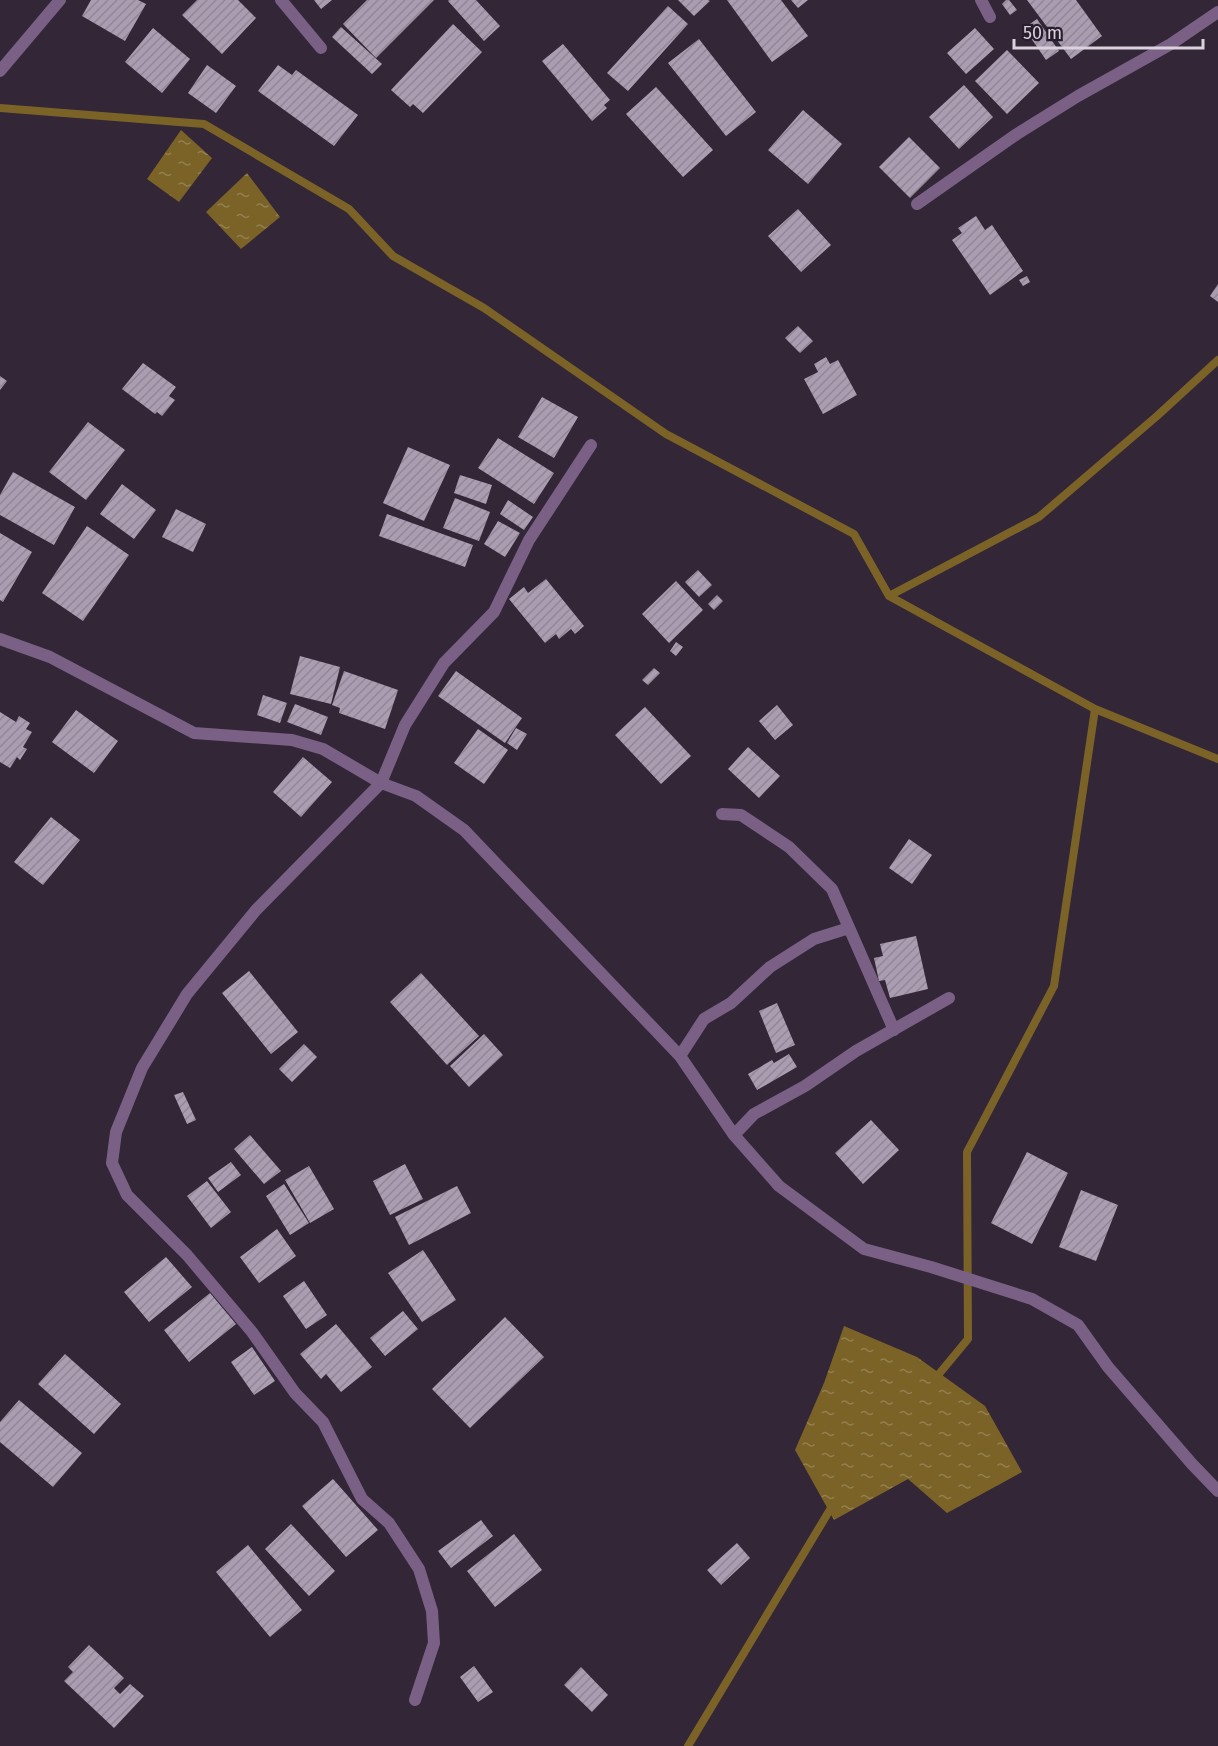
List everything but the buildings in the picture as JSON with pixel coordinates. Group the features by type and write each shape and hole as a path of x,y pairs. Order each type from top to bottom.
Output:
{"street":[{"path":"0,71 60,0"},
{"path":"281,0 321,48"},
{"path":"981,0 990,17"},
{"path":"917,204 1017,134 1078,96 1170,44 1218,12"},
{"path":"415,1700 434,1643 432,1611 419,1569 389,1523 362,1499 323,1422 295,1393 252,1332 187,1255 127,1195 112,1163 116,1132 142,1068 188,994 256,910 381,783 405,725 444,663 494,612 529,540 591,445"},
{"path":"0,639 50,657 194,733 292,740 323,749 381,783 416,796 464,830 680,1056 734,1135 779,1186 864,1249 931,1267 1032,1299 1078,1325 1108,1367 1218,1491"},
{"path":"722,814 741,815 789,848 832,889 894,1030"},
{"path":"680,1056 704,1019 731,1003 770,967 814,939 849,928"},
{"path":"734,1135 754,1114 805,1086 856,1051 949,998"}],"water":[{"path":"181,130 212,158 179,202 147,179"},
{"path":"247,173 280,217 241,249 206,212"},
{"path":"844,1326 917,1357 985,1406 1022,1472 947,1513 908,1479 834,1520 795,1450 824,1383"}],"waterway":[{"path":"0,108 204,124 349,209 393,256 484,308 666,434 854,534 889,596 1095,709 1218,759"},
{"path":"889,596 1039,517 1157,416 1218,360"},
{"path":"934,1380 968,1339 967,1152 1054,986 1095,709"},
{"path":"688,1746 834,1503"}]}
